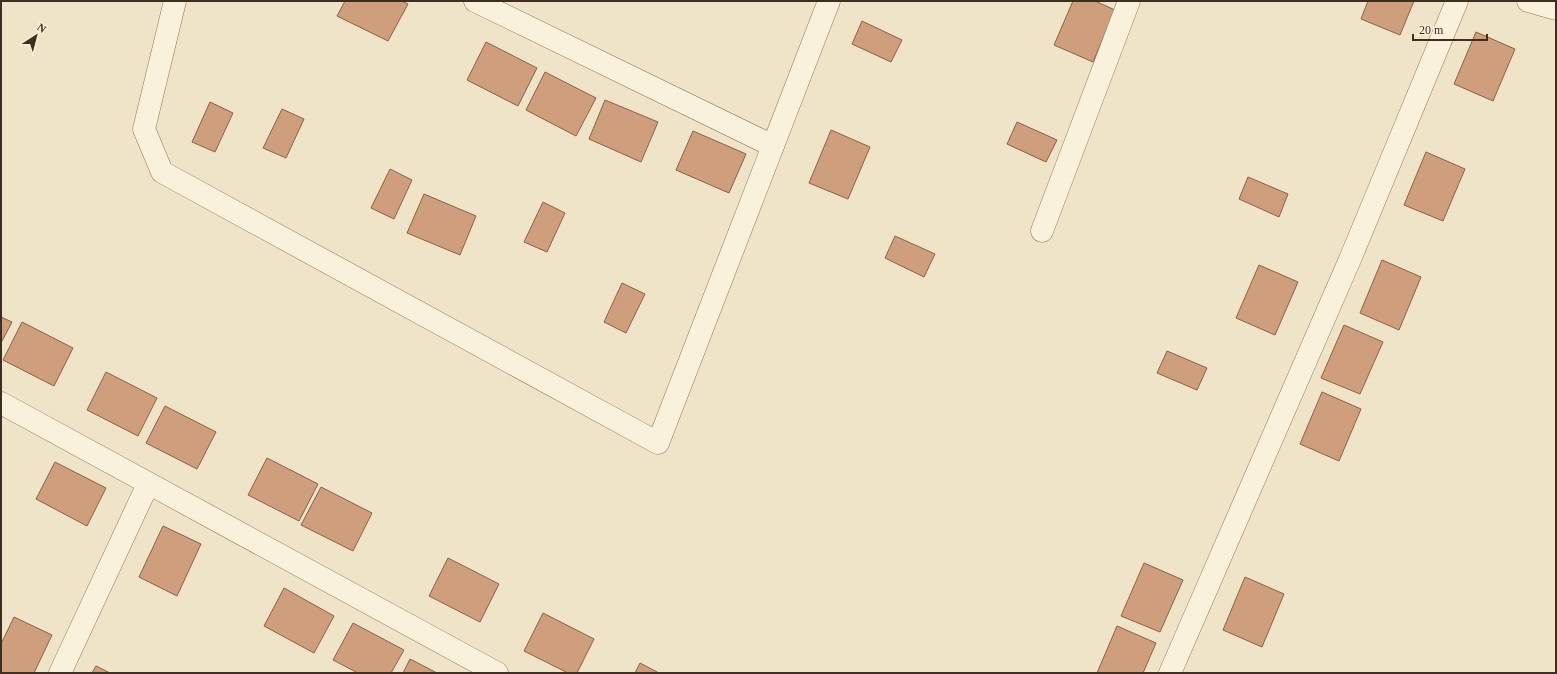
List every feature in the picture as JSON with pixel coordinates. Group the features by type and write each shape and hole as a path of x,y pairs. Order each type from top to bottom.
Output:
{"street":[{"path":"175,1 144,129 162,172 658,443 829,1"},
{"path":"475,1 512,9 773,146"},
{"path":"1042,231 1129,1"},
{"path":"1170,673 1352,257 1457,1"},
{"path":"1528,1 1556,9"},
{"path":"1,403 497,673"},
{"path":"60,673 148,484"}],"building":[{"path":"345,1 402,1 408,4 388,41 337,16"},
{"path":"1073,1 1095,1 1115,10 1093,62 1054,45"},
{"path":"1368,1 1414,1 1400,35 1361,19"},
{"path":"862,21 902,40 891,62 852,44"},
{"path":"1476,32 1515,49 1493,101 1454,84"},
{"path":"486,42 537,68 518,106 467,80"},
{"path":"545,72 596,98 576,136 526,110"},
{"path":"605,100 658,122 641,162 589,139"},
{"path":"210,102 233,113 215,152 192,142"},
{"path":"282,109 304,119 286,158 263,148"},
{"path":"1017,122 1057,140 1046,162 1007,144"},
{"path":"831,130 870,147 848,199 809,183"},
{"path":"693,131 746,154 729,193 676,170"},
{"path":"1426,152 1465,169 1443,221 1404,205"},
{"path":"390,169 412,180 394,219 371,208"},
{"path":"1248,177 1288,194 1279,217 1239,199"},
{"path":"424,194 476,216 460,255 407,233"},
{"path":"543,202 565,213 547,252 524,242"},
{"path":"895,236 935,254 924,277 885,258"},
{"path":"1382,260 1421,277 1399,330 1360,313"},
{"path":"1259,265 1298,282 1275,335 1236,318"},
{"path":"622,283 645,294 626,333 604,322"},
{"path":"1,317 12,322 1,343"},
{"path":"22,322 73,348 54,386 3,360"},
{"path":"1344,325 1383,342 1360,394 1321,378"},
{"path":"1167,351 1207,368 1197,390 1157,373"},
{"path":"106,372 157,398 138,436 87,410"},
{"path":"1322,392 1361,409 1339,461 1300,444"},
{"path":"165,406 216,432 197,469 146,443"},
{"path":"267,458 318,484 299,521 248,495"},
{"path":"55,462 106,488 87,526 36,499"},
{"path":"321,487 372,513 353,551 301,525"},
{"path":"163,526 201,544 177,596 139,577"},
{"path":"448,558 499,584 480,622 429,596"},
{"path":"1144,563 1183,580 1160,632 1121,616"},
{"path":"1245,577 1284,594 1262,647 1223,630"},
{"path":"284,588 334,616 314,653 264,626"},
{"path":"543,613 594,639 577,673 568,673 524,651"},
{"path":"14,617 52,635 34,673 1,673 1,644"},
{"path":"353,623 404,650 391,673 358,673 333,660"},
{"path":"1117,626 1156,643 1143,673 1097,673"},
{"path":"410,659 437,673 403,673"},
{"path":"640,663 659,673 635,673"},
{"path":"96,666 110,673 92,673"}]}
